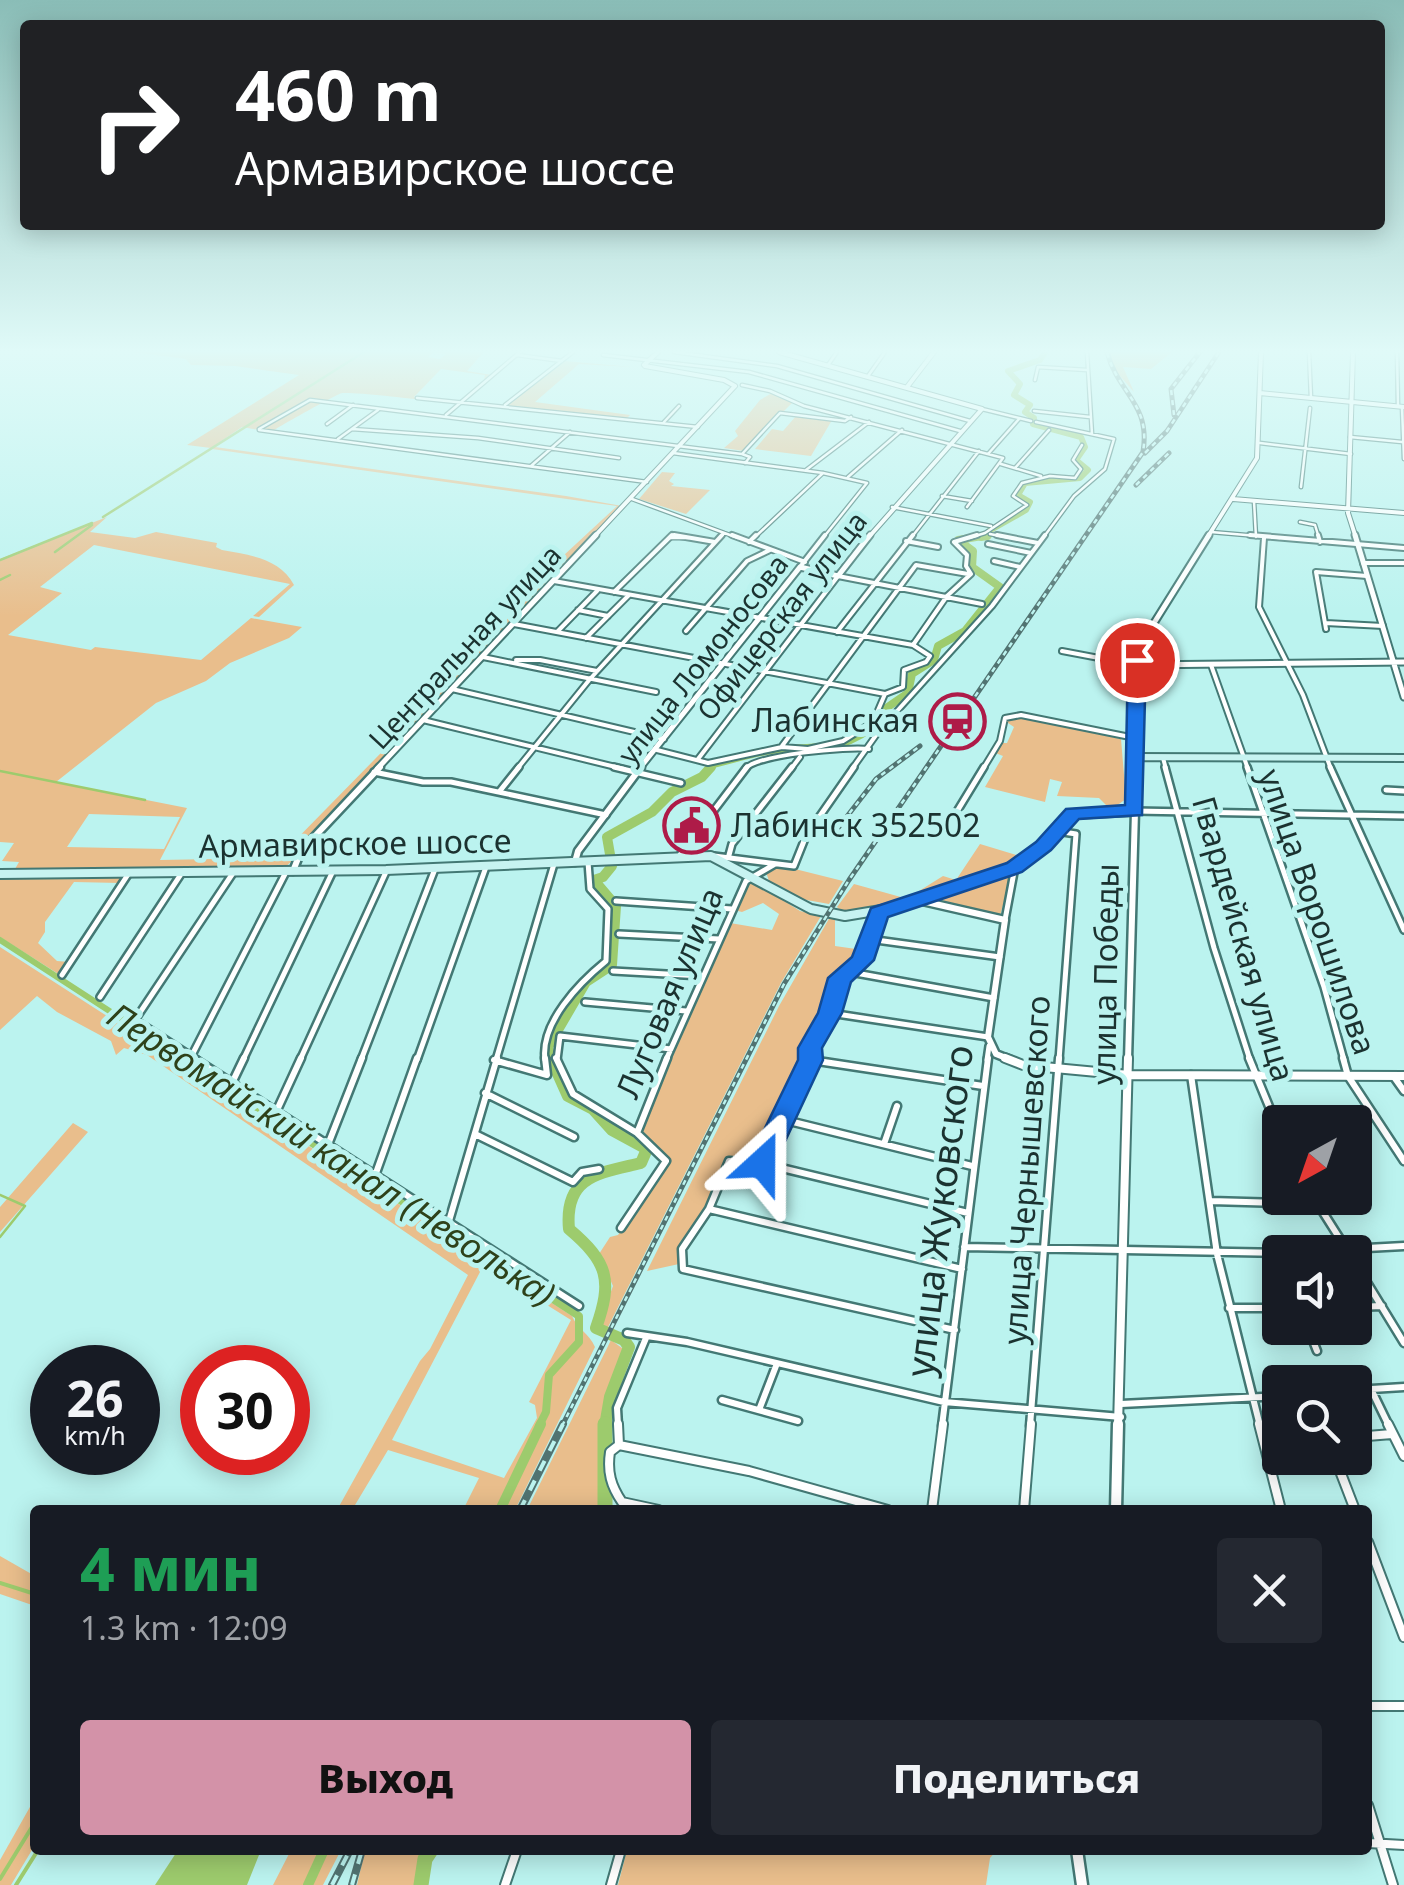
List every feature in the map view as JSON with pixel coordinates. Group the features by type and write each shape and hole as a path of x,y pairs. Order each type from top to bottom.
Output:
{"main road":[{"path":"1134,757 1404,758"},
{"name":"улица Победы","path":"1134,757 1135,810"},
{"name":"Армавирское шоссе","path":"0,874 334,872 711,856 754,876 782,896 813,909 845,916 878,913 1014,868 1034,855 1064,819 1081,811 1135,810"}],"street":[{"path":"329,440 648,482"},
{"path":"488,440 619,458"},
{"path":"531,466 561,440"},
{"path":"638,440 742,454 750,457 745,463"},
{"name":"Центральная улица","path":"290,872 301,850 686,440"},
{"path":"742,454 755,440"},
{"path":"804,472 845,440"},
{"path":"673,453 848,477 891,440"},
{"path":"939,440 988,454 1044,477 1075,478 1081,469 1073,460 1082,445"},
{"name":"Офицерская улица","path":"697,760 892,507 952,440"},
{"path":"988,454 1000,440"},
{"path":"1015,468 1042,440"},
{"path":"680,855 751,762 776,755 801,756 854,746 869,749 880,730 1020,567 1074,496 1106,467 1116,441 1112,440"},
{"name":"улица Победы","path":"1134,757 1136,665 1140,647 1234,499 1257,458 1260,440"},
{"path":"1301,487 1306,440"},
{"path":"1350,440 1349,509 1403,693"},
{"path":"1402,442 1404,458"},
{"path":"1260,443 1351,454"},
{"path":"837,632 979,451"},
{"path":"968,507 1002,461"},
{"path":"749,542 824,473"},
{"name":"улица Ломоносова","path":"575,862 578,851 721,664 866,483 848,477"},
{"path":"972,574 966,566 967,555 954,542 977,536 1027,506 1012,496 1018,486 1044,477"},
{"path":"942,496 972,501"},
{"path":"632,499 838,576 988,605"},
{"path":"1234,499 1404,513"},
{"path":"1254,501 1256,537"},
{"path":"892,507 991,526"},
{"path":"1300,522 1315,525 1320,542"},
{"path":"1211,532 1404,548"},
{"path":"499,792 590,678 724,533"},
{"path":"990,534 1038,543"},
{"path":"614,592 672,535 715,542"},
{"path":"1264,538 1259,607 1288,664 1404,930"},
{"path":"906,541 938,547"},
{"path":"988,544 1030,553"},
{"path":"686,632 747,562 770,550"},
{"path":"994,561 1020,567"},
{"path":"1363,563 1404,563"},
{"path":"782,747 916,565 972,574"},
{"path":"1367,576 1316,572 1326,626 1382,626"},
{"path":"913,645 947,596 972,574"},
{"path":"514,624 885,694 904,687 904,670 926,662 930,656 913,645 554,581"},
{"path":"557,632 598,590"},
{"path":"586,638 629,595"},
{"path":"578,610 608,616"},
{"path":"1062,650 1136,665 1404,662"},
{"path":"482,657 656,692"},
{"path":"507,661 540,660 597,670"},
{"name":"улица Ворошилова","path":"1211,665 1324,987 1348,1076 1404,1161"},
{"path":"452,689 664,739"},
{"path":"657,750 708,763 782,747 808,749 843,741 873,722 885,694"},
{"path":"956,813 1000,740 1002,721 1016,715 1135,738"},
{"path":"423,720 681,783"},
{"name":"Армавирское шоссе","path":"711,856 730,855 794,866 806,836 869,749"},
{"path":"730,855 732,844 801,756"},
{"name":"Гвардейская улица","path":"1164,758 1216,959 1252,1075 1266,1105"},
{"path":"374,772 499,792 606,815"},
{"path":"1386,790 1404,791"},
{"name":"улица Победы","path":"1116,1505 1122,1404 1135,810"},
{"path":"1135,810 1404,816"},
{"name":"улица Чернышевского","path":"1024,1505 1076,834 1055,830"},
{"path":"494,1060 547,1075 543,1044 579,982 606,960 608,909 590,889 588,861"},
{"path":"754,876 777,862"},
{"path":"450,1220 554,864"},
{"path":"376,1173 486,867"},
{"path":"328,1142 435,868"},
{"name":"улица Жуковского","path":"933,1505 972,1166 1014,868"},
{"path":"277,1110 386,870"},
{"path":"100,997 182,872"},
{"path":"232,872 135,1020 579,1306"},
{"path":"191,1057 290,872"},
{"path":"232,1083 334,872"},
{"path":"62,974 129,873"},
{"name":"Луговая улица","path":"621,1228 666,1161 637,1133 732,909 746,881 754,876"},
{"path":"921,900 1004,920"},
{"path":"616,901 732,909"},
{"path":"762,1163 811,1060 810,1048 830,1013 840,978 862,960 878,913"},
{"path":"619,934 719,938"},
{"path":"870,940 1002,957"},
{"path":"613,971 702,976"},
{"path":"850,972 994,998"},
{"path":"585,1002 686,1011"},
{"path":"830,1013 989,1042 1007,1060 1058,1070 1129,1075 1404,1076"},
{"path":"637,1133 618,1128 589,1100 573,1094 556,1058 560,1036 670,1049"},
{"path":"811,1060 984,1086"},
{"path":"1191,1075 1217,1254 1280,1505"},
{"path":"1393,1076 1404,1090"},
{"path":"485,1093 574,1137"},
{"path":"884,1144 897,1106"},
{"path":"781,1119 972,1166"},
{"path":"475,1134 572,1182 582,1172 599,1169"},
{"path":"955,1330 683,1269 682,1249 709,1208 729,1161 762,1163 968,1213"},
{"path":"1210,1200 1262,1200"},
{"path":"709,1208 962,1269"},
{"path":"1372,1249 1404,1246"},
{"path":"964,1247 1262,1253"},
{"path":"1372,1290 1404,1342"},
{"path":"1372,1306 1382,1306"},
{"path":"1229,1308 1262,1308"},
{"path":"627,1334 687,1342 776,1366 944,1402 1121,1417"},
{"path":"619,1445 617,1408 646,1338"},
{"path":"1315,1345 1317,1351"},
{"path":"758,1410 776,1366"},
{"path":"1372,1389 1404,1386"},
{"path":"1372,1391 1404,1456"},
{"path":"1122,1404 1262,1397"},
{"path":"722,1400 798,1421"},
{"path":"1372,1436 1393,1434"},
{"path":"636,1505 622,1502 609,1485 610,1452 619,1445 749,1472 870,1505"},
{"path":"1343,1475 1354,1505"},
{"path":"1372,1553 1404,1637"},
{"path":"1372,1706 1404,1706"},
{"path":"1392,1885 1373,1844 1404,1845"},
{"path":"505,1885 515,1855"},
{"path":"611,1885 620,1855"},
{"path":"1078,1855 1082,1885"}],"shaded area":[{"path":"195,440 223,440 211,448 187,445"},
{"path":"733,440 755,440 744,451 724,448"},
{"path":"763,440 820,440 811,456 755,449"},
{"path":"212,449 622,506 482,653 460,653 479,649 560,564 563,556 617,506"},
{"path":"662,472 675,473 669,481 674,484 671,486 710,490 686,514 639,499"},
{"path":"107,517 90,532 135,538 156,532 217,543 216,547 222,550 272,563 294,585 259,617 253,616 290,584 94,545 40,587 62,593 8,635 91,650 95,647 201,660 251,618 302,627 289,638 230,663 206,681 156,703 56,782 40,779 187,808 160,860 278,858 473,659 475,662 298,849 289,851 286,856 292,861 284,868 0,872 15,869 19,862 2,861 14,843 0,842 0,559","holes":["89,814 180,817 164,849 67,847"]},
{"path":"1017,716 1121,739 1126,799 1116,806 1107,806 1099,798 1057,796 1062,782 1050,779 1045,802 985,787 1003,756 993,752 1001,743 1007,743 1014,727 1005,721"},
{"path":"980,844 1023,857 940,890 919,891 943,876 956,880"},
{"path":"779,865 843,881 829,904 801,899 769,881 766,872"},
{"path":"1004,875 1010,879 1000,916 941,900"},
{"path":"0,879 123,879 120,883 74,882 45,922 45,932 38,943 57,961 70,962 60,975 0,937"},
{"path":"748,882 755,882 800,911 821,916 781,983 606,1331 599,1325 613,1286 599,1254 610,1237 618,1235 667,1162 640,1132 730,923 772,930 779,914 763,903 742,912 734,910"},
{"path":"854,884 908,899 855,912 840,910 837,907"},
{"path":"830,917 835,920 835,946 863,950 859,960 838,978 827,1013 808,1047 808,1059 760,1161 728,1159 706,1208 681,1243 679,1264 647,1271 779,1006"},
{"path":"0,947 572,1316 595,1347 517,1505 466,1505 479,1478 388,1450 355,1505 340,1505 468,1275 147,1055 124,1048 116,1055 111,1041 57,1012 37,996 0,1030","holes":["486,1267 571,1320 529,1402 535,1405 537,1418 504,1478 392,1440"]},
{"path":"73,1123 88,1132 0,1232 0,1207"},
{"path":"611,1340 626,1351 617,1364 616,1380 602,1413 605,1434 598,1467 602,1505 529,1505"},
{"path":"0,1556 30,1573 30,1604 0,1594"},
{"path":"30,1807 30,1853 11,1885 0,1885 0,1860"},
{"path":"175,1855 259,1855 247,1885 155,1885"},
{"path":"288,1855 338,1855 323,1885 273,1885"},
{"path":"364,1855 426,1855 418,1885 357,1885"},
{"path":"626,1855 993,1855 986,1885 618,1885"}],"waterway":[{"path":"103,517 225,440"},
{"path":"981,538 1026,510 1030,502 1018,495 1025,483 1080,478 1088,470 1076,460 1085,447 1082,440"},
{"path":"0,560 92,523"},
{"path":"55,552 92,525"},
{"path":"709,769 713,764 765,751 847,742 883,719 882,711 908,693 912,674 934,660 938,646 965,631 1000,587 972,567 973,551 958,540 988,535"},
{"path":"0,580 10,575"},
{"path":"551,1060 548,1047 586,982 612,965 616,906 594,880 603,877 612,866 607,837 652,812 672,792 702,777 711,767"},
{"path":"0,771 145,800"},
{"name":"Первомайский канал (Неволька)","path":"0,940 185,1060"},
{"name":"Первомайский канал (Неволька)","path":"181,1058 579,1316 579,1342 549,1375 546,1412 539,1426"},
{"path":"551,1058 568,1096 593,1109 612,1130 647,1149 641,1163 599,1174 579,1187 569,1211 569,1229 592,1252 604,1273 604,1297 596,1328 624,1340 629,1347 610,1397 605,1426"},
{"path":"0,1195 25,1206 0,1237"},
{"name":"Первомайский канал (Неволька)","path":"502,1505 541,1424"},
{"path":"605,1426 605,1505"},
{"path":"0,1583 30,1592"},
{"path":"0,1879 30,1830"},
{"path":"16,1885 35,1855"},
{"name":"Первомайский канал (Неволька)","path":"308,1885 322,1855"},
{"path":"421,1885 428,1855"}],"railway":[{"path":"562,1426 784,984 849,880 1143,452 1144,440"},
{"path":"1145,453 1158,440"},
{"path":"1136,485 1169,453"},
{"path":"831,837 876,779 920,746"},
{"path":"522,1505 562,1426"},
{"path":"332,1885 347,1855"},
{"path":"352,1885 361,1855"}],"place":[{"name":"Лабинская","path":"958,721"},
{"name":"Лабинск 352502","path":"692,826"}],"route":[{"path":"762,1163 811,1060 810,1048 830,1013 840,978 862,960 878,913 1014,868 1044,846 1064,819 1073,814 1135,810 1137,660"}]}
